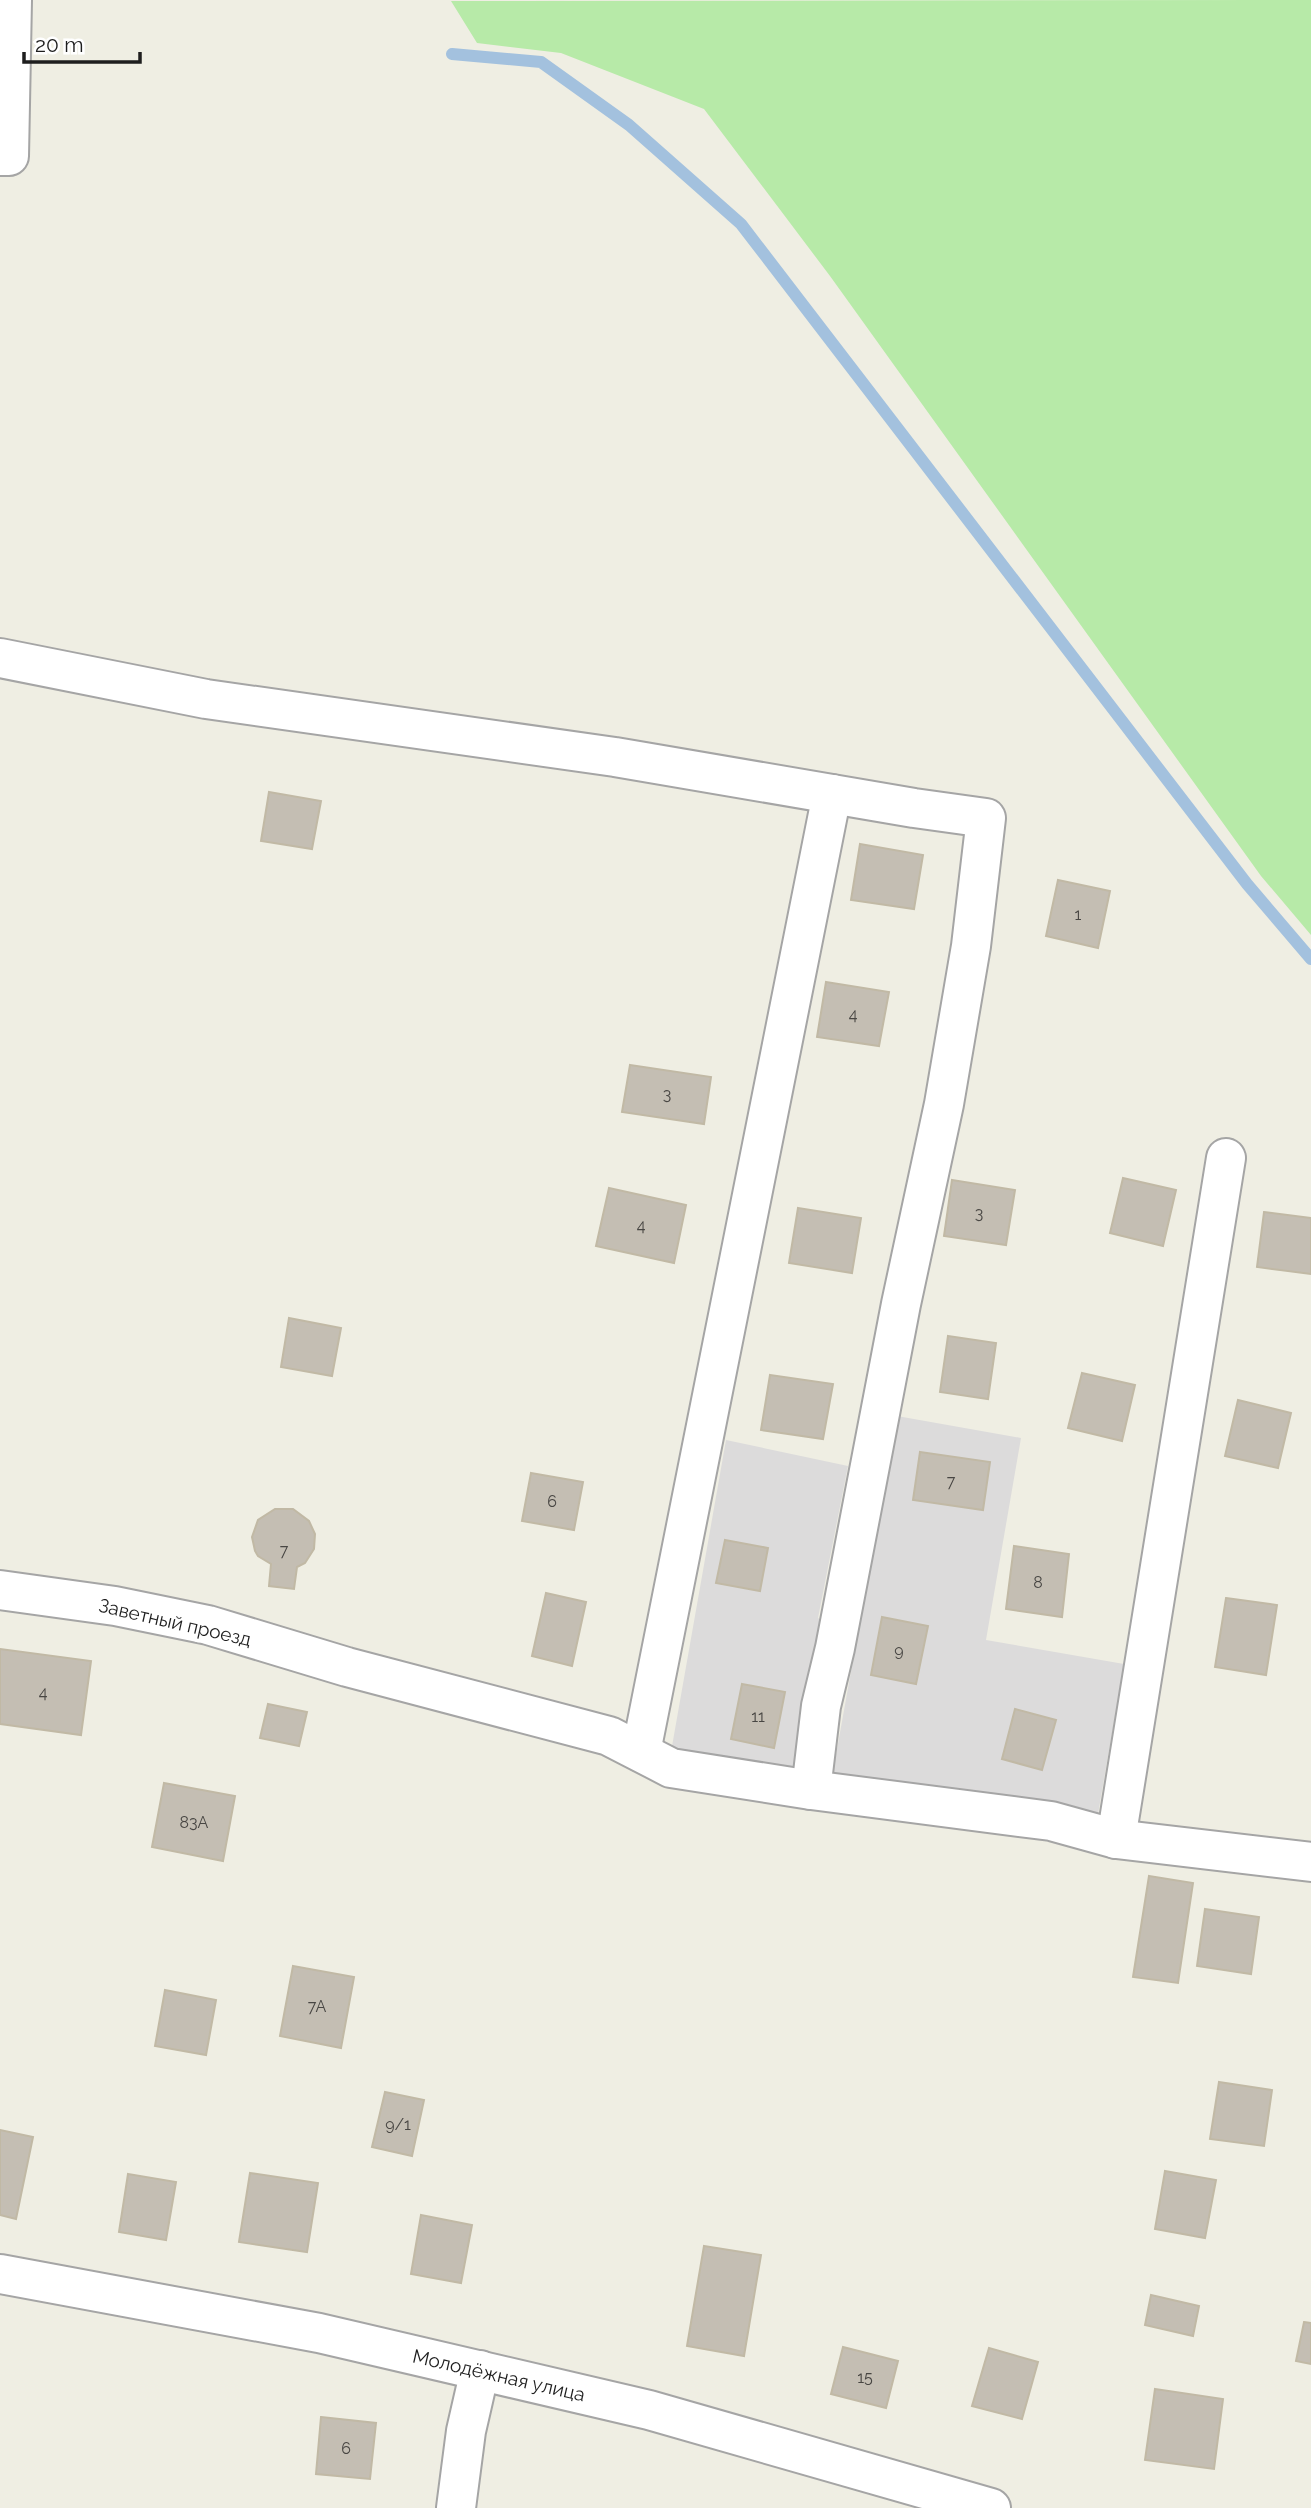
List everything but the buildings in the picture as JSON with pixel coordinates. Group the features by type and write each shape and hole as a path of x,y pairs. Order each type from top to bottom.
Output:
{"street":[{"path":"0,156 9,156 12,0"},
{"path":"0,658 206,699 615,757 986,818 971,946 944,1104 901,1304 835,1648 821,1706 811,1790"},
{"path":"641,1752 832,794"},
{"path":"1116,1839 1226,1158"},
{"name":"Заветный проезд","path":"0,1590 115,1606 208,1625 347,1667 609,1736 671,1768 811,1790 1051,1821 1116,1839 1311,1862"},
{"name":"Молодёжная улица","path":"0,2274 319,2333 480,2370 649,2410 991,2508"},
{"path":"456,2508 466,2431 480,2370"}],"shaded area":[{"path":"897,1416 1021,1438 986,1640 1124,1664 1098,1814 958,1798 832,1777"},
{"path":"726,1440 848,1466 818,1618 825,1623 797,1772 671,1752"}],"green space":[{"path":"1311,0 1311,935 1261,876 830,276 704,109 561,53 477,43 451,1"}],"waterway":[{"path":"452,54 541,62 629,125 741,224 1247,884 1311,959"}]}
